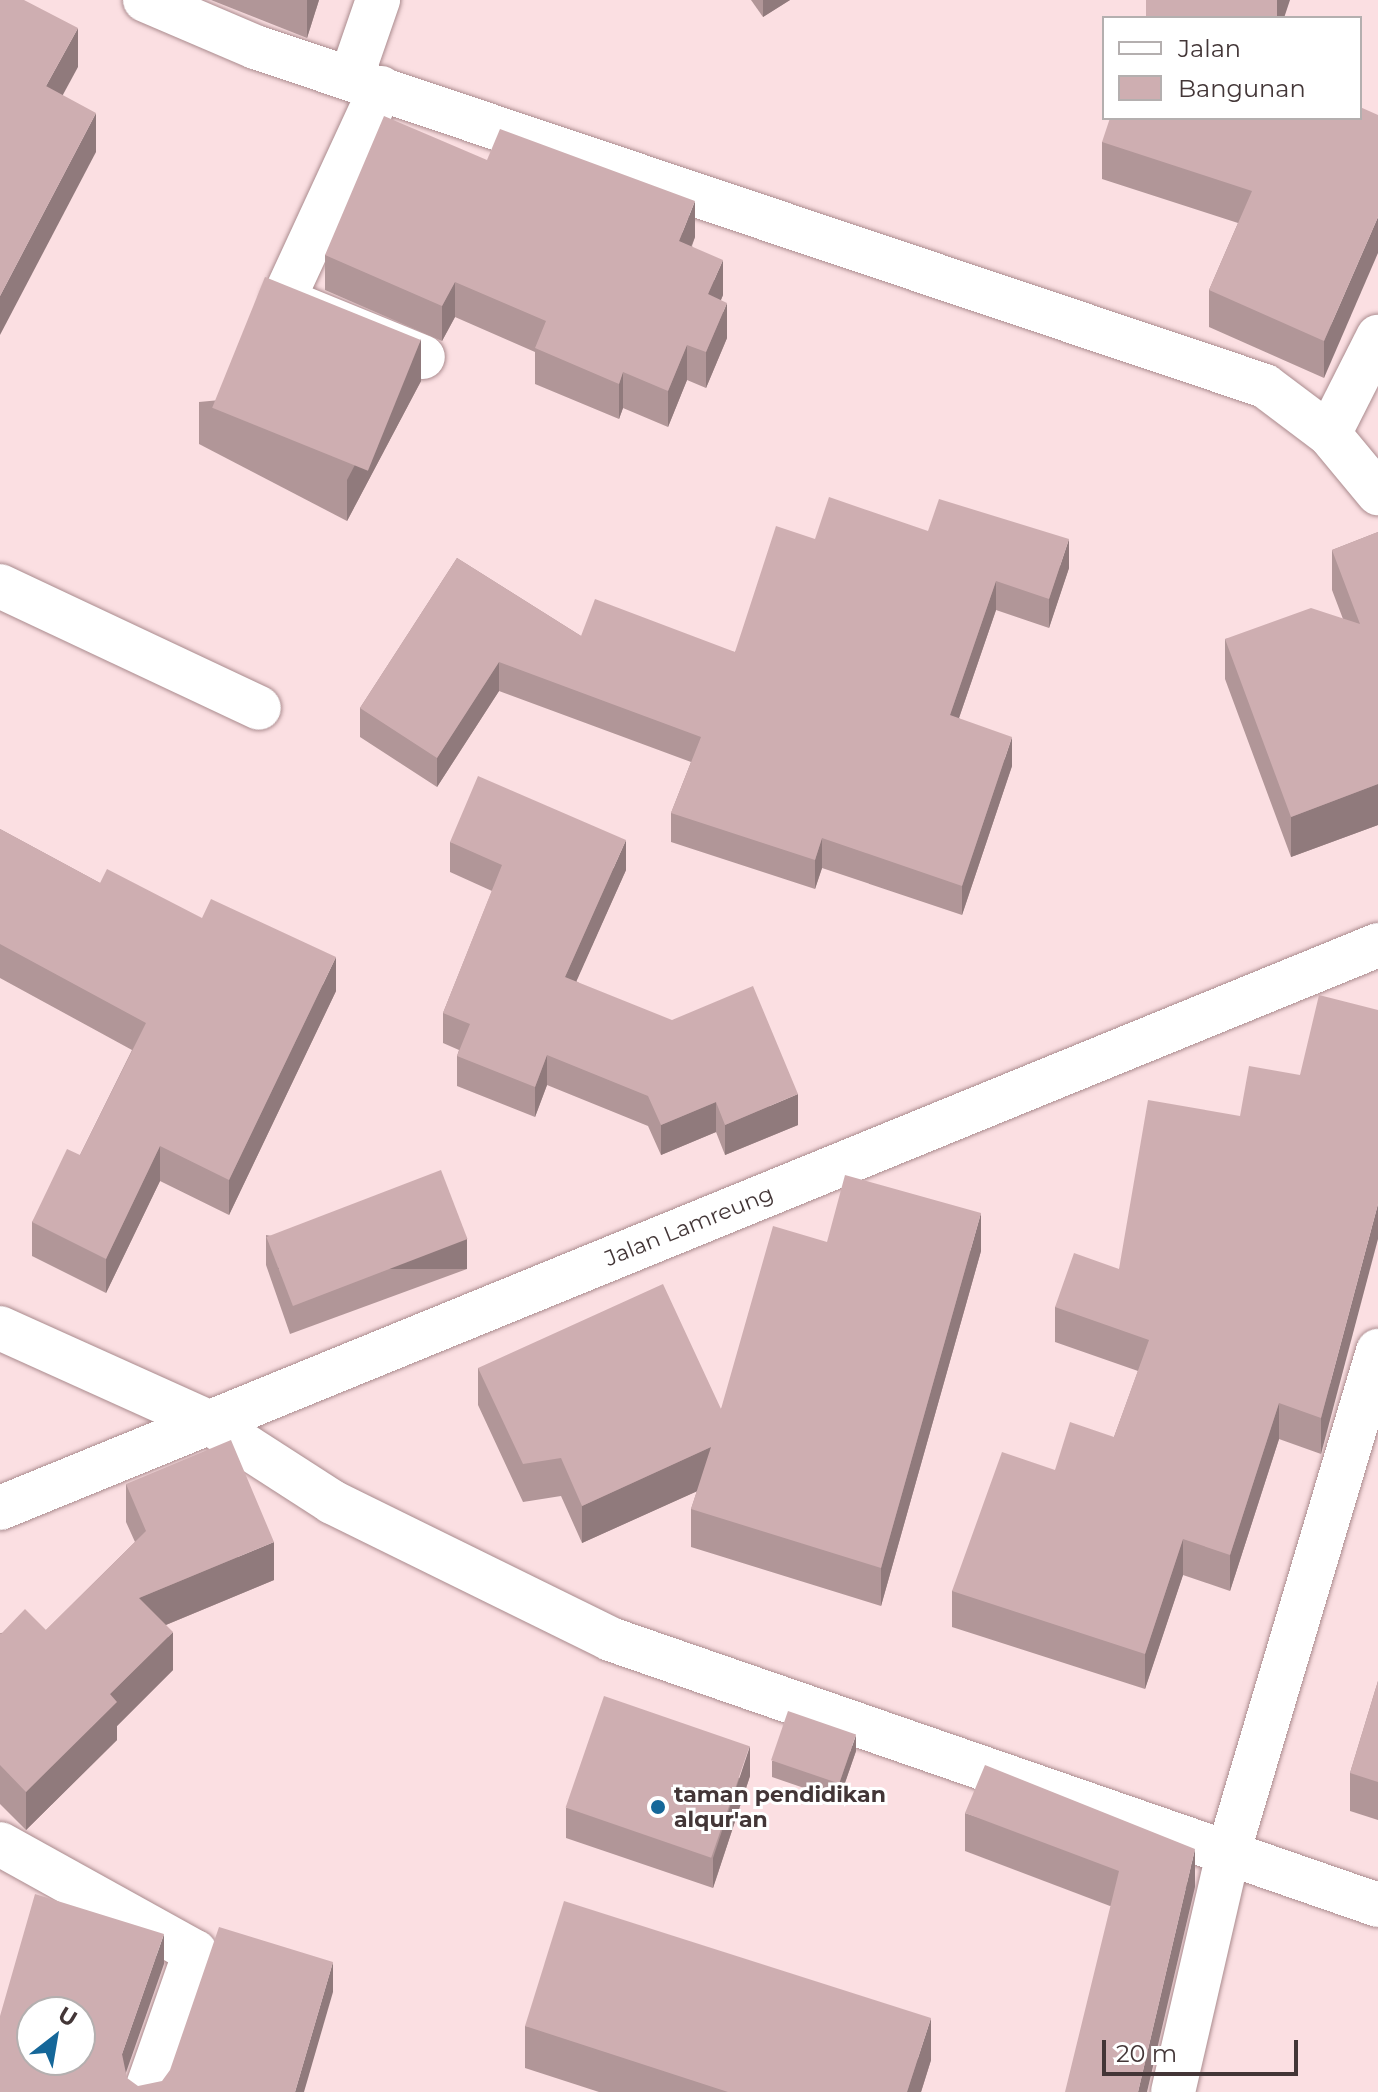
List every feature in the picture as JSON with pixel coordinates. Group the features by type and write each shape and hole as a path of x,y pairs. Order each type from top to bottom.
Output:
{"street":[{"path":"145,0 366,83 1265,386 1329,434 1378,493"},
{"path":"378,0 366,83 283,300 423,357"},
{"path":"1329,434 1378,337"},
{"path":"0,586 259,708"},
{"name":"Jalan Lamreung","path":"0,1508 1378,945"},
{"path":"0,1328 208,1422 332,1502 610,1639 721,1683 1229,1850 1378,1905"},
{"path":"1173,2092 1229,1850 1378,1351"},
{"path":"0,1844 195,1952 146,2092"}],"building":[{"path":"0,0 24,0 78,28 46,86 96,113 0,296"},
{"path":"1146,0 1277,0 1277,16 1146,16"},
{"path":"1362,108 1378,115 1378,217 1324,341 1209,290 1252,191 1102,142 1109,120 1362,120"},
{"path":"384,116 487,160 500,129 695,201 679,241 723,260 708,294 727,303 706,352 687,345 668,391 623,372 619,384 535,348 546,321 455,282 442,306 325,255"},
{"path":"265,277 421,340 368,471 212,408"},
{"path":"829,497 928,531 939,499 1069,539 1049,599 996,581 950,715 1012,737 962,886 822,838 815,860 671,813 701,737 499,662 437,758 360,708 457,558 581,636 595,599 735,652 776,526 815,539"},
{"path":"1378,532 1378,784 1291,817 1225,639 1311,608 1360,624 1332,550"},
{"path":"478,776 626,840 565,977 672,1020 753,986 798,1094 725,1125 716,1102 661,1125 648,1096 547,1055 535,1087 457,1056 470,1024 443,1013 502,865 450,842"},
{"path":"0,829 100,883 107,869 202,918 211,899 336,957 229,1180 160,1146 106,1259 32,1222 67,1149 80,1155 146,1023 0,944"},
{"path":"1319,995 1378,1010 1378,1204 1321,1418 1279,1403 1230,1555 1183,1539 1145,1654 952,1591 1002,1452 1055,1470 1070,1422 1114,1437 1149,1340 1055,1307 1074,1253 1119,1269 1148,1100 1240,1116 1249,1066 1300,1075"},
{"path":"441,1170 468,1239 293,1306 266,1237"},
{"path":"845,1175 981,1213 881,1568 691,1509 711,1447 582,1506 561,1458 523,1464 478,1368 663,1284 721,1409 773,1226 827,1242"},
{"path":"231,1440 274,1542 139,1598 173,1632 110,1694 117,1702 26,1792 0,1765 0,1633 25,1609 46,1630 146,1531 126,1484"},
{"path":"1378,1681 1378,1782 1350,1773"},
{"name":"taman pendidikan alqur'an","path":"604,1696 750,1746 711,1858 566,1808"},
{"path":"788,1711 856,1734 839,1784 771,1760"},
{"path":"985,1765 1195,1849 1138,2092 1065,2092 1119,1871 965,1813"},
{"path":"35,1894 164,1934 122,2054 127,2078 138,2086 162,2081 170,2070 219,1927 333,1962 295,2092 0,2092 0,2016"},
{"path":"564,1901 931,2018 907,2092 728,2092 525,2026"}],"place":[{"name":"taman pendidikan alqur'an","path":"658,1807"}]}
